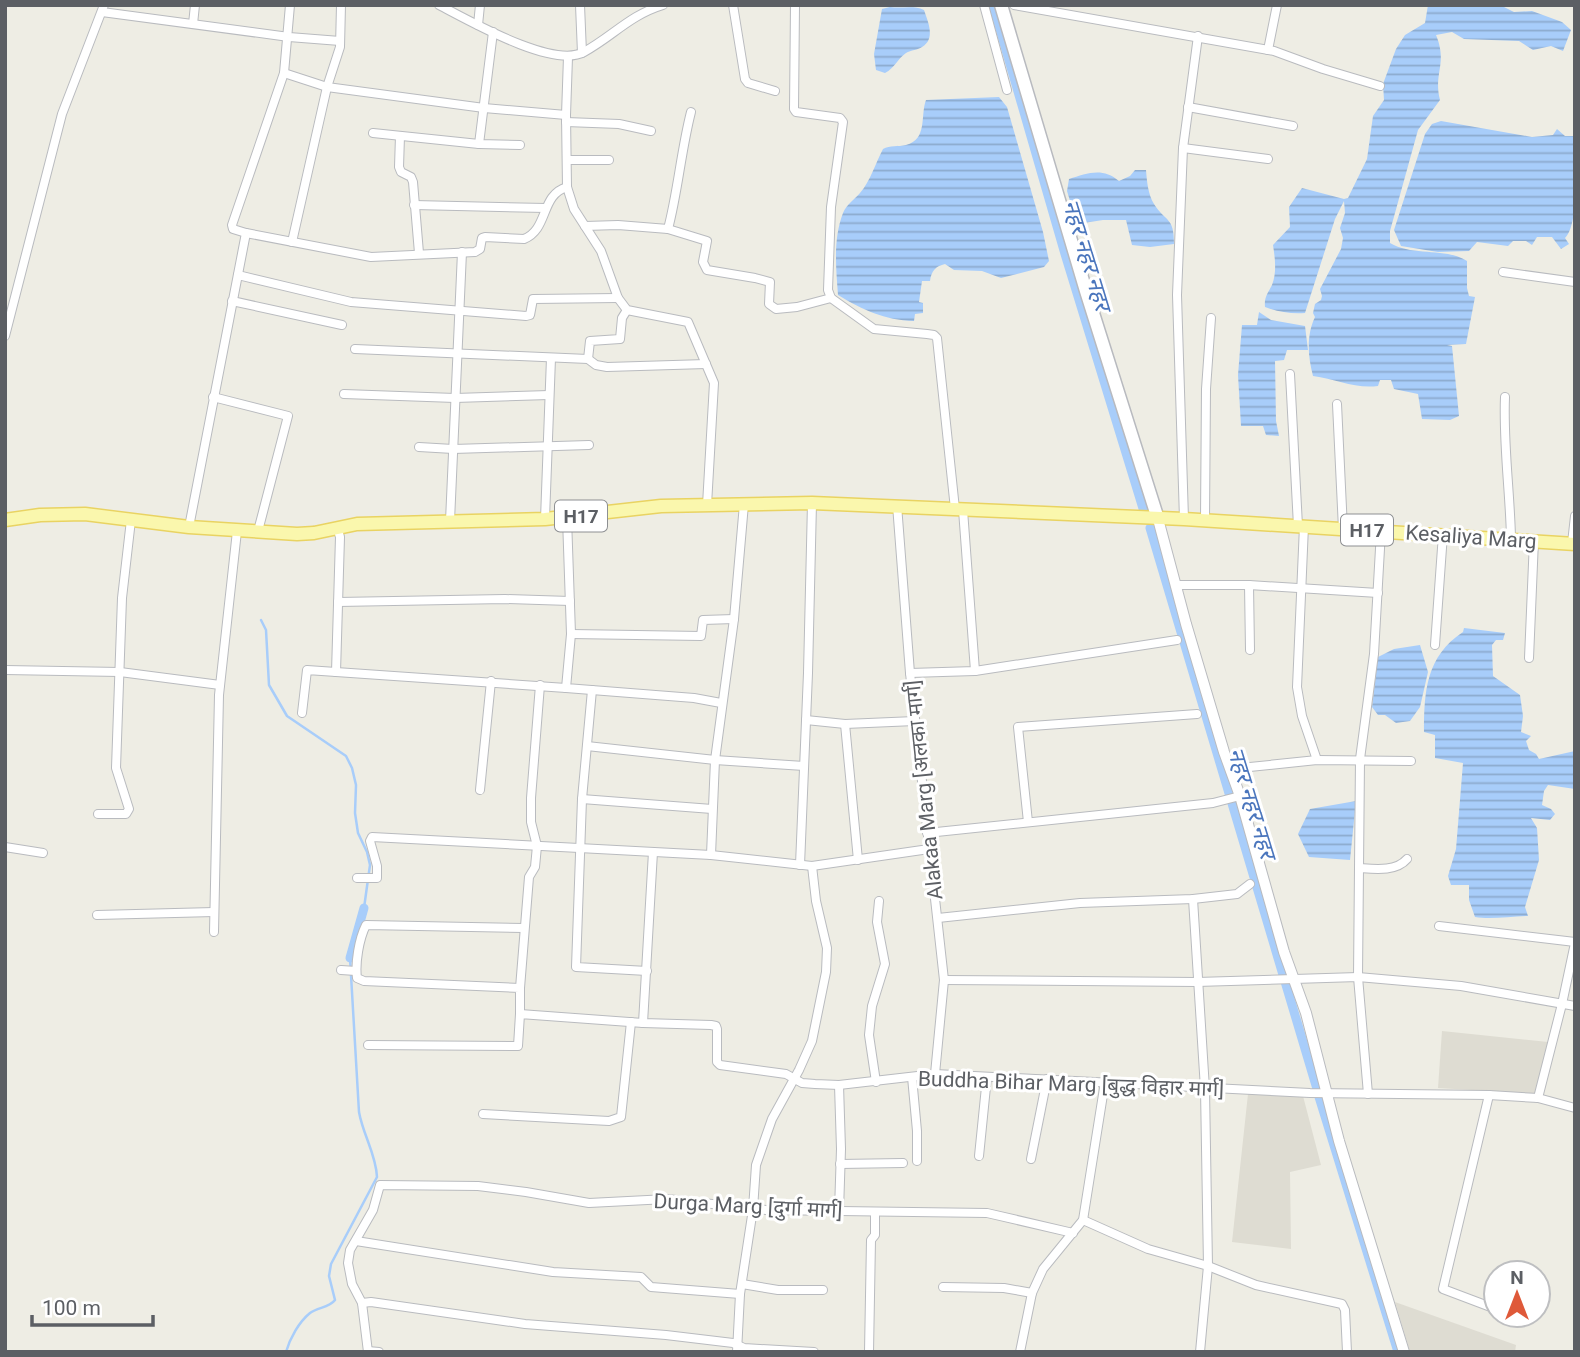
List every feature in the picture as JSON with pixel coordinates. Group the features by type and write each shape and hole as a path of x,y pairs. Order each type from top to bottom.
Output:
{"main road":[{"path":"1001,5 1086,291 1158,519"},
{"name":"H17","path":"5,520 67,513 189,527 297,534 357,524 567,518 661,506 812,503 1158,519"},
{"name":"Kesaliya Marg","path":"1158,519 1573,543"}],"street":[{"path":"193,24 195,5"},
{"path":"290,5 284,73 232,225 233,229 371,257 478,251 480,241 485,237 530,237 537,229 552,195 567,187"},
{"path":"292,242 340,41 341,5"},
{"path":"439,5 521,46 568,57 582,53 636,15 663,5"},
{"path":"478,25 480,5"},
{"path":"580,5 582,53"},
{"path":"733,5 745,79 748,83 775,91"},
{"path":"796,5 794,109 796,112 840,118 843,122 831,208 828,272 831,298 874,329 927,334 937,338 959,510 975,671"},
{"path":"984,5 1007,90"},
{"path":"1014,5 1268,50 1380,86"},
{"path":"1268,50 1277,5"},
{"path":"5,336 62,114 103,9 289,37 340,41"},
{"path":"479,144 494,32"},
{"path":"1184,519 1177,295 1183,148 1198,36"},
{"path":"568,57 567,187 574,209 601,251 618,298 627,310 688,322 714,383 707,505"},
{"path":"284,73 327,87 637,126 651,131"},
{"path":"1188,107 1293,126"},
{"path":"668,229 691,112"},
{"path":"373,133 479,144 520,145"},
{"path":"400,136 399,167 401,172 411,177 419,253"},
{"path":"1183,148 1268,159"},
{"path":"567,160 609,160"},
{"path":"414,205 546,208"},
{"path":"585,226 618,225 668,229 706,241 703,262 707,270 770,282 769,304 775,309 797,307 831,298"},
{"path":"189,527 246,233"},
{"path":"450,521 462,252"},
{"path":"1503,272 1575,282"},
{"path":"238,275 351,302 526,316 530,315 533,299 618,298"},
{"path":"232,301 342,325"},
{"path":"588,359 590,341 620,339 622,318 627,310"},
{"path":"1205,520 1206,389 1211,318"},
{"path":"355,349 588,359 596,365 607,367 706,364"},
{"path":"545,519 551,358"},
{"path":"1290,374 1301,526 1297,687 1302,716 1317,760"},
{"path":"344,394 455,398 549,395"},
{"path":"213,397 288,416 258,531"},
{"path":"1505,397 1504,429 1511,538"},
{"path":"1336,404 1343,529"},
{"path":"419,447 453,449 589,445"},
{"path":"800,865 812,503"},
{"path":"711,855 715,760 734,619 744,504"},
{"name":"Alakaa Marg [अलका मार्ग]","path":"897,505 910,673 944,980 935,1074"},
{"path":"1573,543 1575,516"},
{"path":"566,688 571,635 567,518"},
{"path":"1158,519 1186,624 1292,977 1306,1013 1339,1141 1404,1352"},
{"path":"98,814 126,814 129,809 116,768 122,598 131,520"},
{"path":"335,672 340,537 338,527"},
{"path":"214,932 220,685 237,531"},
{"path":"1368,1094 1358,977 1360,759 1374,654 1381,531"},
{"path":"1435,645 1443,534"},
{"path":"1528,658 1534,540"},
{"path":"1176,585 1249,584 1378,593"},
{"path":"1249,584 1250,650"},
{"path":"338,602 505,599 570,601"},
{"path":"571,635 701,636 703,620 734,619"},
{"path":"910,673 975,671 1177,640"},
{"path":"5,670 120,672 220,685"},
{"path":"302,713 307,670 491,681 694,698 721,703"},
{"path":"480,790 491,681"},
{"path":"368,1045 518,1046 524,928 529,877 535,867 537,846 531,822 531,798 540,685"},
{"path":"592,690 582,799 576,967 647,971"},
{"path":"1028,822 1017,727 1197,714"},
{"path":"806,720 845,724 915,722"},
{"path":"845,724 858,860"},
{"path":"587,746 715,760 804,766"},
{"path":"1230,769 1317,760 1410,761"},
{"path":"927,833 1225,801 1238,797"},
{"path":"582,799 712,809"},
{"path":"357,878 377,878 377,866 370,841 372,837 711,855 812,866 929,849"},
{"path":"5,847 43,853"},
{"path":"643,1023 653,852"},
{"path":"1359,868 1390,868 1407,859"},
{"path":"738,1348 740,1294 753,1209 756,1165 772,1119 812,1041 827,965 827,948 816,901 812,866"},
{"path":"938,918 1040,906 1193,899 1237,894 1250,884"},
{"path":"1193,899 1205,1089 1208,1266 1200,1352"},
{"path":"876,1082 869,1035 872,1006 885,964 877,922 879,901"},
{"path":"97,915 214,912"},
{"path":"520,988 364,981 358,978 356,971 362,933 366,925 524,928"},
{"path":"1438,926 1575,942 1538,1098"},
{"path":"341,970 356,971"},
{"path":"944,980 1197,982 1358,977 1461,986 1575,1006"},
{"name":"Buddha Bihar Marg [बुद्ध विहार मार्ग]","path":"520,1014 716,1026 717,1062 720,1065 786,1074 802,1083 839,1085 935,1074 1310,1093 1489,1095 1538,1098 1575,1108"},
{"path":"483,1114 609,1121 621,1117 631,1022"},
{"path":"912,1077 917,1161"},
{"path":"979,1156 988,1077"},
{"path":"1031,1159 1048,1079"},
{"path":"1020,1352 1032,1293 1043,1269 1083,1220 1105,1082"},
{"path":"839,1085 839,1211"},
{"path":"1482,1304 1443,1289 1489,1095"},
{"path":"840,1164 903,1163"},
{"name":"Durga Marg [दुर्गा मार्ग]","path":"356,1241 373,1210 380,1185 478,1186 589,1203 685,1200 753,1209 987,1213 1073,1233"},
{"path":"869,1352 871,1240 875,1235 876,1212"},
{"path":"1083,1220 1148,1249 1208,1266 1256,1285 1342,1304 1345,1310 1347,1352"},
{"path":"379,1352 368,1351 362,1303 349,1275 350,1250 356,1241 553,1272 641,1277 651,1287 740,1294"},
{"path":"742,1284 778,1290 823,1290"},
{"path":"943,1287 1004,1288 1032,1293"},
{"path":"362,1303 371,1302 526,1324 666,1335 738,1348 814,1352"}],"shaded area":[{"path":"1442,1031 1548,1042 1538,1094 1438,1088"},
{"path":"1248,1094 1303,1096 1321,1165 1290,1172 1291,1249 1232,1242"},
{"path":"1395,1302 1516,1345 1515,1352 1410,1352"}],"water":[{"path":"1428,5 1500,5 1514,12 1532,11 1562,22 1571,30 1563,51 1551,46 1533,50 1519,41 1464,39 1452,32 1436,35 1441,54 1438,83 1440,100 1418,130 1390,231 1390,243 1409,250 1449,254 1467,261 1467,288 1469,296 1475,297 1466,344 1447,345 1452,346 1459,416 1450,420 1422,419 1418,394 1394,389 1391,380 1380,380 1378,386 1370,387 1313,376 1309,346 1315,317 1313,313 1315,304 1321,300 1320,289 1341,249 1343,238 1340,228 1345,213 1344,201 1335,219 1305,313 1265,307 1275,275 1273,245 1290,227 1289,207 1302,188 1348,198 1367,159 1373,116 1384,100 1383,84 1396,49 1405,35 1425,23"},
{"path":"890,7 924,10 930,35 926,44 906,53 885,73 876,70 874,54 882,9"},
{"path":"999,97 1007,107 1049,261 1044,267 1001,278 982,271 954,270 945,264 939,266 930,281 922,281 919,302 923,303 923,313 915,314 914,321 893,319 874,313 838,295 836,254 843,213 867,183 883,149 906,145 918,138 926,100"},
{"path":"1441,121 1532,137 1553,135 1557,129 1565,136 1575,136 1575,206 1570,231 1565,238 1569,244 1561,249 1552,237 1537,237 1532,245 1526,241 1513,241 1508,246 1477,242 1469,251 1438,252 1401,246 1394,230 1425,134 1432,124"},
{"path":"1135,170 1146,170 1150,196 1171,224 1174,244 1150,247 1132,245 1126,220 1077,224 1067,191 1069,179 1089,173 1101,173 1119,181 1130,176"},
{"path":"1259,312 1271,320 1305,326 1308,350 1287,350 1284,360 1275,361 1276,421 1279,436 1266,435 1263,426 1241,426 1238,375 1242,325 1257,325"},
{"path":"1464,628 1505,633 1503,640 1496,640 1492,645 1493,676 1520,695 1523,716 1521,732 1531,736 1526,741 1529,750 1539,759 1575,751 1575,789 1548,785 1544,791 1542,805 1555,814 1550,820 1531,818 1537,828 1539,860 1525,907 1528,916 1475,917 1469,900 1469,885 1451,885 1448,876 1456,849 1463,763 1435,758 1435,735 1424,732 1425,703 1434,664 1441,652"},
{"path":"1420,645 1428,672 1420,707 1410,721 1396,723 1385,715 1378,715 1372,707 1378,657 1394,649"},
{"path":"1356,801 1350,860 1309,857 1298,834 1310,809"}],"waterway":[{"name":"नहर नहर नहर","path":"993,5 1065,254 1145,515"},
{"name":"नहर नहर नहर","path":"1150,528 1317,1089"},
{"path":"261,620 266,630 269,685 287,716 346,756 352,768 356,785 355,813 358,833 370,865 364,908"},
{"path":"350,958 364,908"},
{"path":"286,1352 295,1331 306,1317 335,1300 329,1276 331,1264 377,1177 359,1112 350,958"},
{"name":"नहर नहर नहर","path":"1319,1097 1398,1352"}]}
